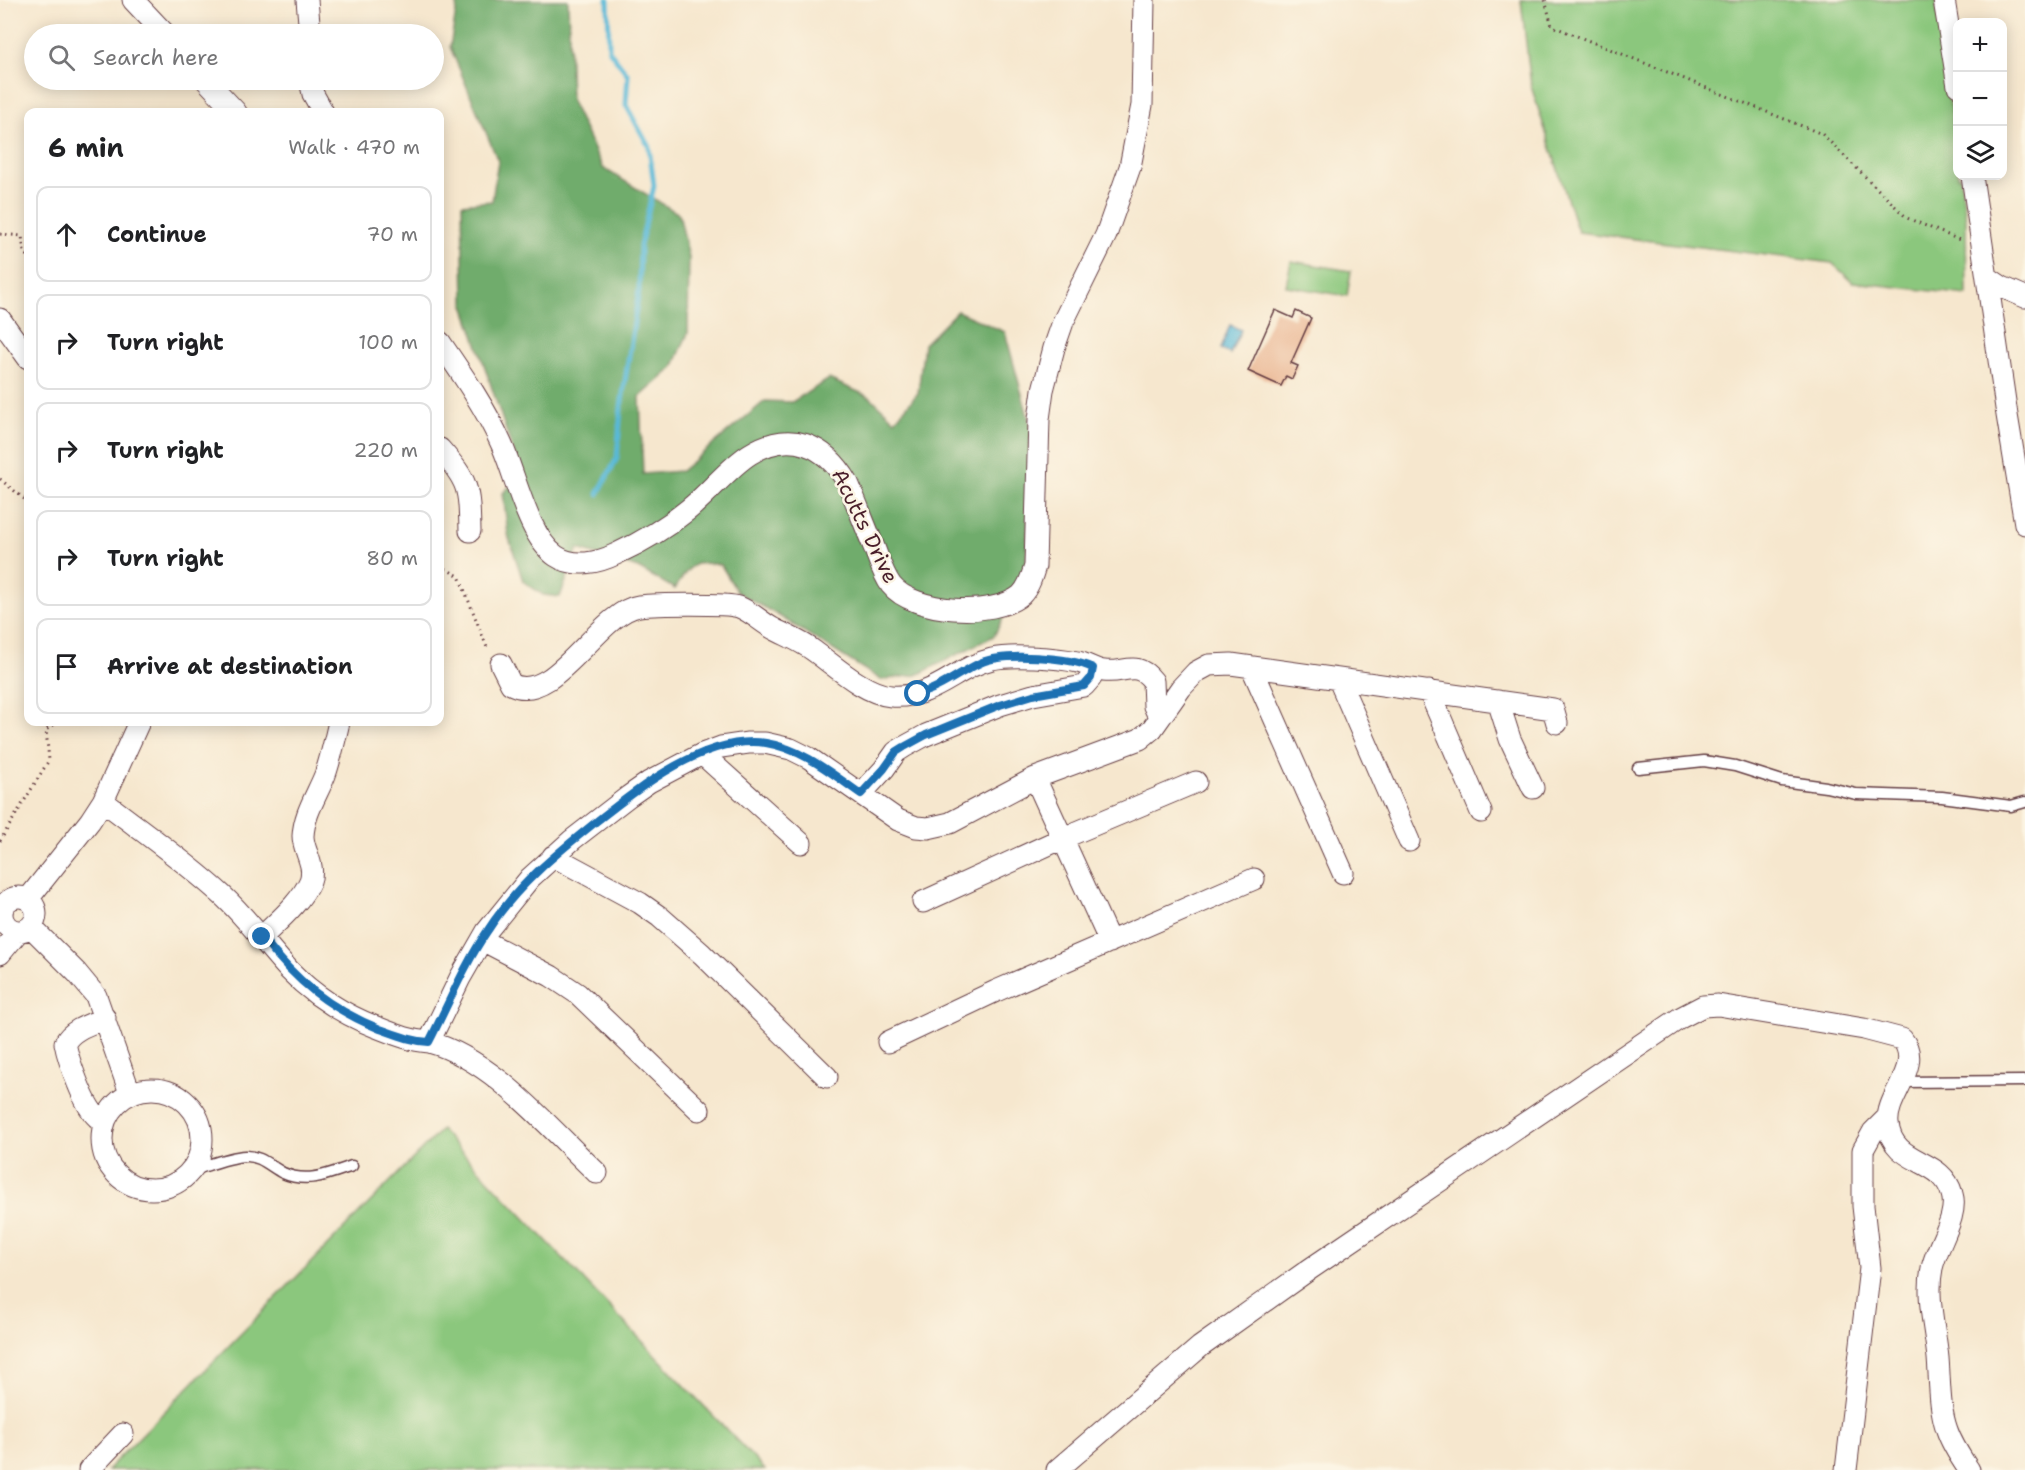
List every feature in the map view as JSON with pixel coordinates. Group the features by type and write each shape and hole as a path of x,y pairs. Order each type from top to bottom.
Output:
{"street":[{"path":"133,0 156,24"},
{"path":"307,0 309,24"},
{"name":"Acutts Drive","path":"444,348 478,399 501,442 537,533 546,547 560,558 574,562 597,562 638,544 689,509 748,455 772,443 790,441 821,451 841,471 848,483 884,574 900,594 926,605 961,609 988,608 1014,599 1027,588 1035,566 1039,419 1046,375 1063,322 1106,235 1118,204 1137,138 1142,105 1144,0"},
{"path":"1944,0 1956,72"},
{"path":"215,90 232,108"},
{"path":"312,90 321,108"},
{"path":"1973,180 2025,524"},
{"path":"1987,277 2025,297"},
{"path":"0,319 24,352"},
{"path":"444,453 462,476 468,489 470,531"},
{"path":"501,664 511,684 535,687 566,664 623,611 649,606 739,607 773,629 801,642 869,689 892,696 924,693 989,659 1004,657 1076,662 1108,671 1137,668 1147,674 1154,684 1154,706 1159,717"},
{"path":"429,1042 460,978 482,940 494,921 530,878 553,856 649,782 702,753 721,747 748,742 778,746 809,758 905,824 916,827 935,827 950,823 1035,778 1130,744 1147,734 1188,680 1202,668 1222,664 1553,709 1557,723"},
{"path":"861,794 896,752 926,735 1000,705 1033,695 1084,686 1091,678 1093,668"},
{"path":"1252,668 1343,873"},
{"path":"1339,680 1409,841"},
{"path":"1428,691 1481,812"},
{"path":"1498,701 1510,739 1533,788"},
{"path":"0,954 13,914 90,821 103,801 137,726"},
{"path":"262,937 293,905 310,880 311,867 303,838 305,825 312,802 325,775 338,726"},
{"path":"702,753 801,843"},
{"path":"1035,778 1110,942"},
{"path":"924,902 1063,838 1196,782"},
{"path":"103,801 210,884 237,909 301,982 340,1011 403,1038 445,1047 479,1065 512,1092 597,1173"},
{"path":"553,856 640,903 660,917 733,984 827,1077"},
{"path":"888,1042 1254,879"},
{"path":"13,914 92,989 105,1018 130,1093"},
{"path":"482,940 551,976 578,994 699,1110"},
{"path":"1057,1470 1200,1347 1680,1018 1703,1006 1718,1005 1864,1029 1902,1039 1907,1048 1909,1060 1907,1070 1892,1100 1888,1117 1892,1139 1899,1150 1938,1172 1953,1195 1954,1207 1935,1255 1930,1288 1943,1414 1952,1442 1969,1470"},
{"path":"105,1018 78,1030 70,1035 65,1043 83,1094 97,1117 105,1121"},
{"path":"145,1089 160,1089 174,1094 196,1115 201,1129 202,1144 198,1159 179,1181 166,1188 150,1190 136,1187 122,1180 111,1170 104,1156 101,1142 105,1121 118,1101 130,1093 145,1089"},
{"path":"1846,1470 1870,1268 1863,1206 1863,1150 1873,1132 1888,1117"},
{"path":"89,1470 123,1434"}],"lane":[{"path":"1638,768 1704,761 1735,766 1782,781 1827,787 1856,794 1942,797 2011,806 2025,802"},
{"path":"1901,1082 2025,1081"},
{"path":"190,1171 246,1156 263,1161 284,1174 302,1178 321,1177 352,1166"}],"path":[{"path":"1545,0 1552,26 1822,134 1907,218 1983,250"},
{"path":"0,234 22,236 24,252"},
{"path":"0,479 24,499"},
{"path":"444,568 459,576 488,651 501,664"},
{"path":"0,841 49,760 46,730 52,726"}],"green space":[{"path":"458,0 568,0 571,101 603,168 679,214 689,257 688,333 673,368 640,397 643,474 681,471 765,401 792,402 829,379 870,397 895,420 918,393 924,344 957,311 1005,332 1031,427 1026,573 994,636 917,675 881,680 737,592 721,565 703,563 693,566 675,589 638,568 578,549 560,597 543,595 523,581 508,535 503,493 521,475 464,305 462,204 492,201 498,161 450,47"},
{"path":"1521,0 1936,0 1953,126 1953,180 1961,180 1966,219 1967,295 1853,282 1832,263 1578,232 1531,86"},
{"path":"1291,261 1351,271 1347,296 1286,286"},
{"path":"441,1130 765,1470 107,1470"}],"water":[{"path":"1230,325 1241,330 1230,354 1221,349"}],"building":[{"path":"1275,310 1293,318 1296,311 1311,318 1291,363 1298,366 1292,379 1286,376 1281,386 1248,371"}],"waterway":[{"path":"598,494 617,458 621,407 639,290 640,246 654,186 649,147 626,105 628,75 609,50 608,0"}],"route":[{"path":"262,937 301,982 340,1011 403,1038 429,1042 460,978 487,931 530,878 572,840 629,796 675,767 702,753 721,747 748,742 765,743 800,753 861,794 896,752 926,735 1000,705 1033,695 1084,686 1091,678 1093,668 1064,660 1015,656 989,659 918,694"}]}
